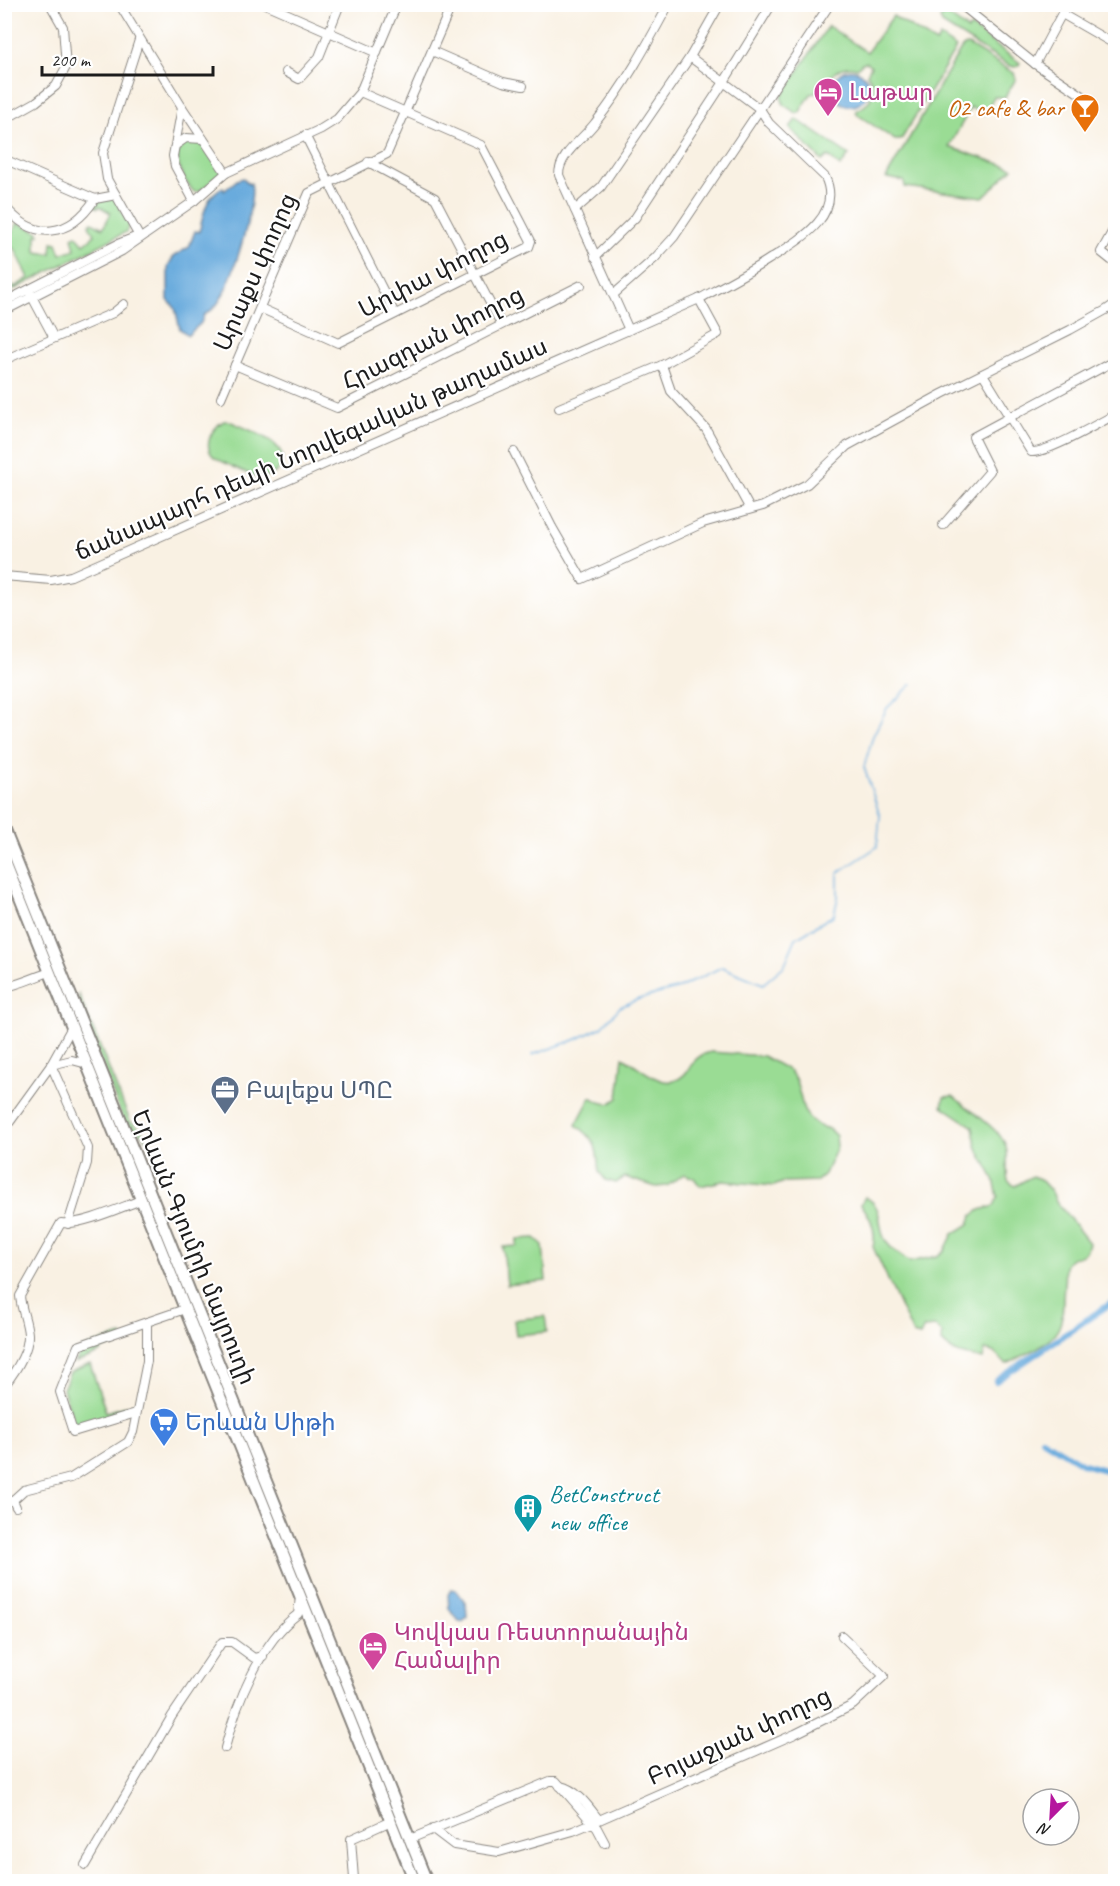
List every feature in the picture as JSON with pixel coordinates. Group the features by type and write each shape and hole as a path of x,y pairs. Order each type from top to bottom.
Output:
{"highway":[{"name":"Երևան-Գյումրի մայրուղի","path":"4,829 300,1596 415,1881"},
{"name":"Երևան-Գյումրի մայրուղի","path":"4,858 7,872 50,972 141,1200 189,1309 427,1881"}],"street":[{"path":"4,120 36,102 56,86 66,67 63,27 50,4"},
{"path":"119,4 139,40 226,173"},
{"path":"265,4 377,53"},
{"path":"286,72 299,79 319,57 340,4"},
{"path":"4,287 8,300 122,251 194,201 226,173 321,129 337,119 360,92 397,4"},
{"name":"Արաքս փողոց","path":"221,398 309,193 387,154 452,4"},
{"path":"629,330 559,175 559,167 563,158 596,123 669,4"},
{"path":"575,210 601,187 690,57 720,4"},
{"path":"595,257 635,218 772,4"},
{"path":"613,295 655,258 674,237 830,4"},
{"path":"960,4 1035,64 1092,102"},
{"path":"1035,64 1067,4"},
{"path":"1062,14 1116,45"},
{"path":"139,40 103,153 106,179 141,236"},
{"path":"432,51 503,82 524,86"},
{"name":"ճանապարհ դեպի Նորվեգական թաղամաս","path":"4,576 51,580 71,576 699,299 749,272 806,236 821,219 830,200 829,185 825,177 769,123 760,110 690,57"},
{"name":"Արփա փողոց","path":"260,308 338,343 529,247 531,242 481,145 360,92"},
{"path":"182,107 173,151 175,165 194,201"},
{"path":"305,135 395,314"},
{"path":"176,145 186,138 203,140"},
{"path":"4,159 95,199 116,195"},
{"path":"368,162 435,198 501,324"},
{"path":"4,205 14,218 30,227 54,230 76,222 95,199"},
{"path":"1116,225 1101,252 1116,264"},
{"name":"Հրազդան փողոց","path":"235,365 337,408 581,285"},
{"path":"4,310 29,292"},
{"path":"29,292 54,338"},
{"path":"559,408 662,365 718,334 699,299"},
{"path":"514,452 552,528 582,579 703,523 763,506 807,484 847,446 1116,303"},
{"path":"4,360 113,313 124,304"},
{"path":"943,525 990,471 973,437 1116,360"},
{"path":"662,365 671,391 706,429 750,509"},
{"path":"983,374 1031,452 1036,453 1062,442 1116,414"},
{"path":"4,987 13,986 50,972"},
{"path":"4,1130 51,1065 72,1027"},
{"path":"51,1065 72,1060 87,1064"},
{"path":"51,1065 87,1148 87,1163 68,1224"},
{"path":"4,1386 20,1361 26,1345 28,1334 20,1296 22,1290 61,1223 68,1224 141,1200"},
{"path":"136,1413 73,1432 60,1392 78,1346 189,1309"},
{"path":"16,1507 13,1500 24,1490 71,1478 128,1442 134,1432 147,1361 147,1322"},
{"path":"225,1748 233,1718 263,1656 287,1623 298,1614 300,1596"},
{"name":"Բոյաջյան փողոց","path":"560,1786 568,1787 600,1820 795,1734 853,1705 884,1676 842,1636"},
{"path":"85,1865 172,1716 222,1642 232,1642 254,1658 263,1656"},
{"path":"410,1839 550,1781 556,1781 592,1823 605,1843"},
{"path":"350,1881 354,1879 351,1839 391,1821"},
{"path":"433,1829 454,1845 499,1852 573,1831 592,1823"}],"green space":[{"path":"946,14 968,30 971,27 1020,63 1018,66 1008,65 942,24 940,18"},
{"path":"893,16 936,43 940,37 956,48 901,140 895,140 858,115 856,111 862,108 872,96 872,85 867,74 871,66 866,62 857,68 846,67 837,71 831,78 828,89 821,88 811,94 799,113 784,105 781,97 828,26 867,52"},
{"path":"968,45 1014,73 1016,79 1005,97 994,97 984,114 982,115 971,107 949,147 1013,168 983,197 905,187 904,181 886,178 961,49"},
{"path":"796,119 849,155 840,167 828,156 822,161 790,128"},
{"path":"194,140 202,143 221,169 220,174 200,191 194,192 184,179 178,155 185,143"},
{"path":"115,198 129,225 126,232 13,290 9,286 15,287 29,278 15,249 5,245 18,223 39,232 36,236 36,252 51,254 52,242 57,243 61,254 75,249 72,237 76,235 84,244 95,235 89,225 92,222 103,228 111,213 93,205 97,200"},
{"path":"224,421 259,434 277,446 282,462 276,472 258,477 214,457 209,448 210,437"},
{"path":"79,995 130,1121 141,1129 148,1142 142,1134 126,1127 78,1003"},
{"path":"711,1052 763,1056 790,1071 796,1080 804,1111 810,1119 819,1126 829,1129 836,1136 837,1147 825,1174 817,1181 784,1182 774,1186 723,1181 700,1186 694,1178 684,1174 667,1186 656,1187 625,1177 616,1183 606,1180 599,1172 595,1145 588,1135 576,1125 591,1097 609,1104 618,1098 623,1057 655,1078 672,1081 681,1078 698,1058"},
{"path":"953,1096 990,1126 1002,1139 1007,1153 1008,1181 1015,1186 1032,1176 1040,1179 1089,1243 1087,1250 1081,1256 1071,1258 1065,1267 1062,1315 1057,1331 1044,1344 1006,1364 993,1352 985,1350 983,1359 956,1352 942,1342 942,1333 935,1327 924,1328 920,1336 913,1334 873,1247 872,1224 861,1204 865,1197 874,1204 887,1243 910,1262 937,1256 945,1250 953,1234 969,1224 972,1216 980,1210 994,1206 998,1197 994,1179 976,1146 973,1127 942,1106 944,1097"},
{"path":"535,1238 543,1245 546,1281 507,1285 503,1247 517,1246 517,1239"},
{"path":"545,1316 547,1332 516,1335 514,1320"},
{"path":"122,1335 124,1342 101,1349 101,1352 75,1363 82,1348"},
{"path":"90,1364 106,1412 127,1406 128,1409 75,1426 63,1389 70,1372"}],"water":[{"path":"851,70 864,75 869,88 864,101 851,106 838,101 833,88 838,75"},
{"path":"243,178 249,184 251,183 252,194 236,262 218,303 204,315 201,323 188,335 180,329 175,308 168,300 168,266 174,256 189,247 195,231 199,232 206,206 212,195 223,187 224,191"},
{"path":"451,1589 456,1590 466,1603 467,1617 463,1622 459,1621 449,1609 448,1595"}],"waterway":[{"path":"532,1055 577,1039 602,1027 620,1007 679,988 722,967 763,984 784,966 796,938 834,915 838,897 838,873 877,847 880,816 864,767 873,736 887,708 912,684"},
{"path":"996,1381 1116,1300"},
{"path":"1042,1439 1083,1464 1116,1473"}],"place":[{"name":"Լաթար","path":"828,118"},
{"name":"O2 cafe & bar","path":"1085,134"},
{"name":"Բալեքս ՍՊԸ","path":"225,1116"},
{"name":"Երևան Սիթի","path":"164,1448"},
{"name":"BetConstruct new office","path":"528,1534"},
{"name":"Կովկաս Ռեստորանային Համալիր","path":"373,1672"}]}
